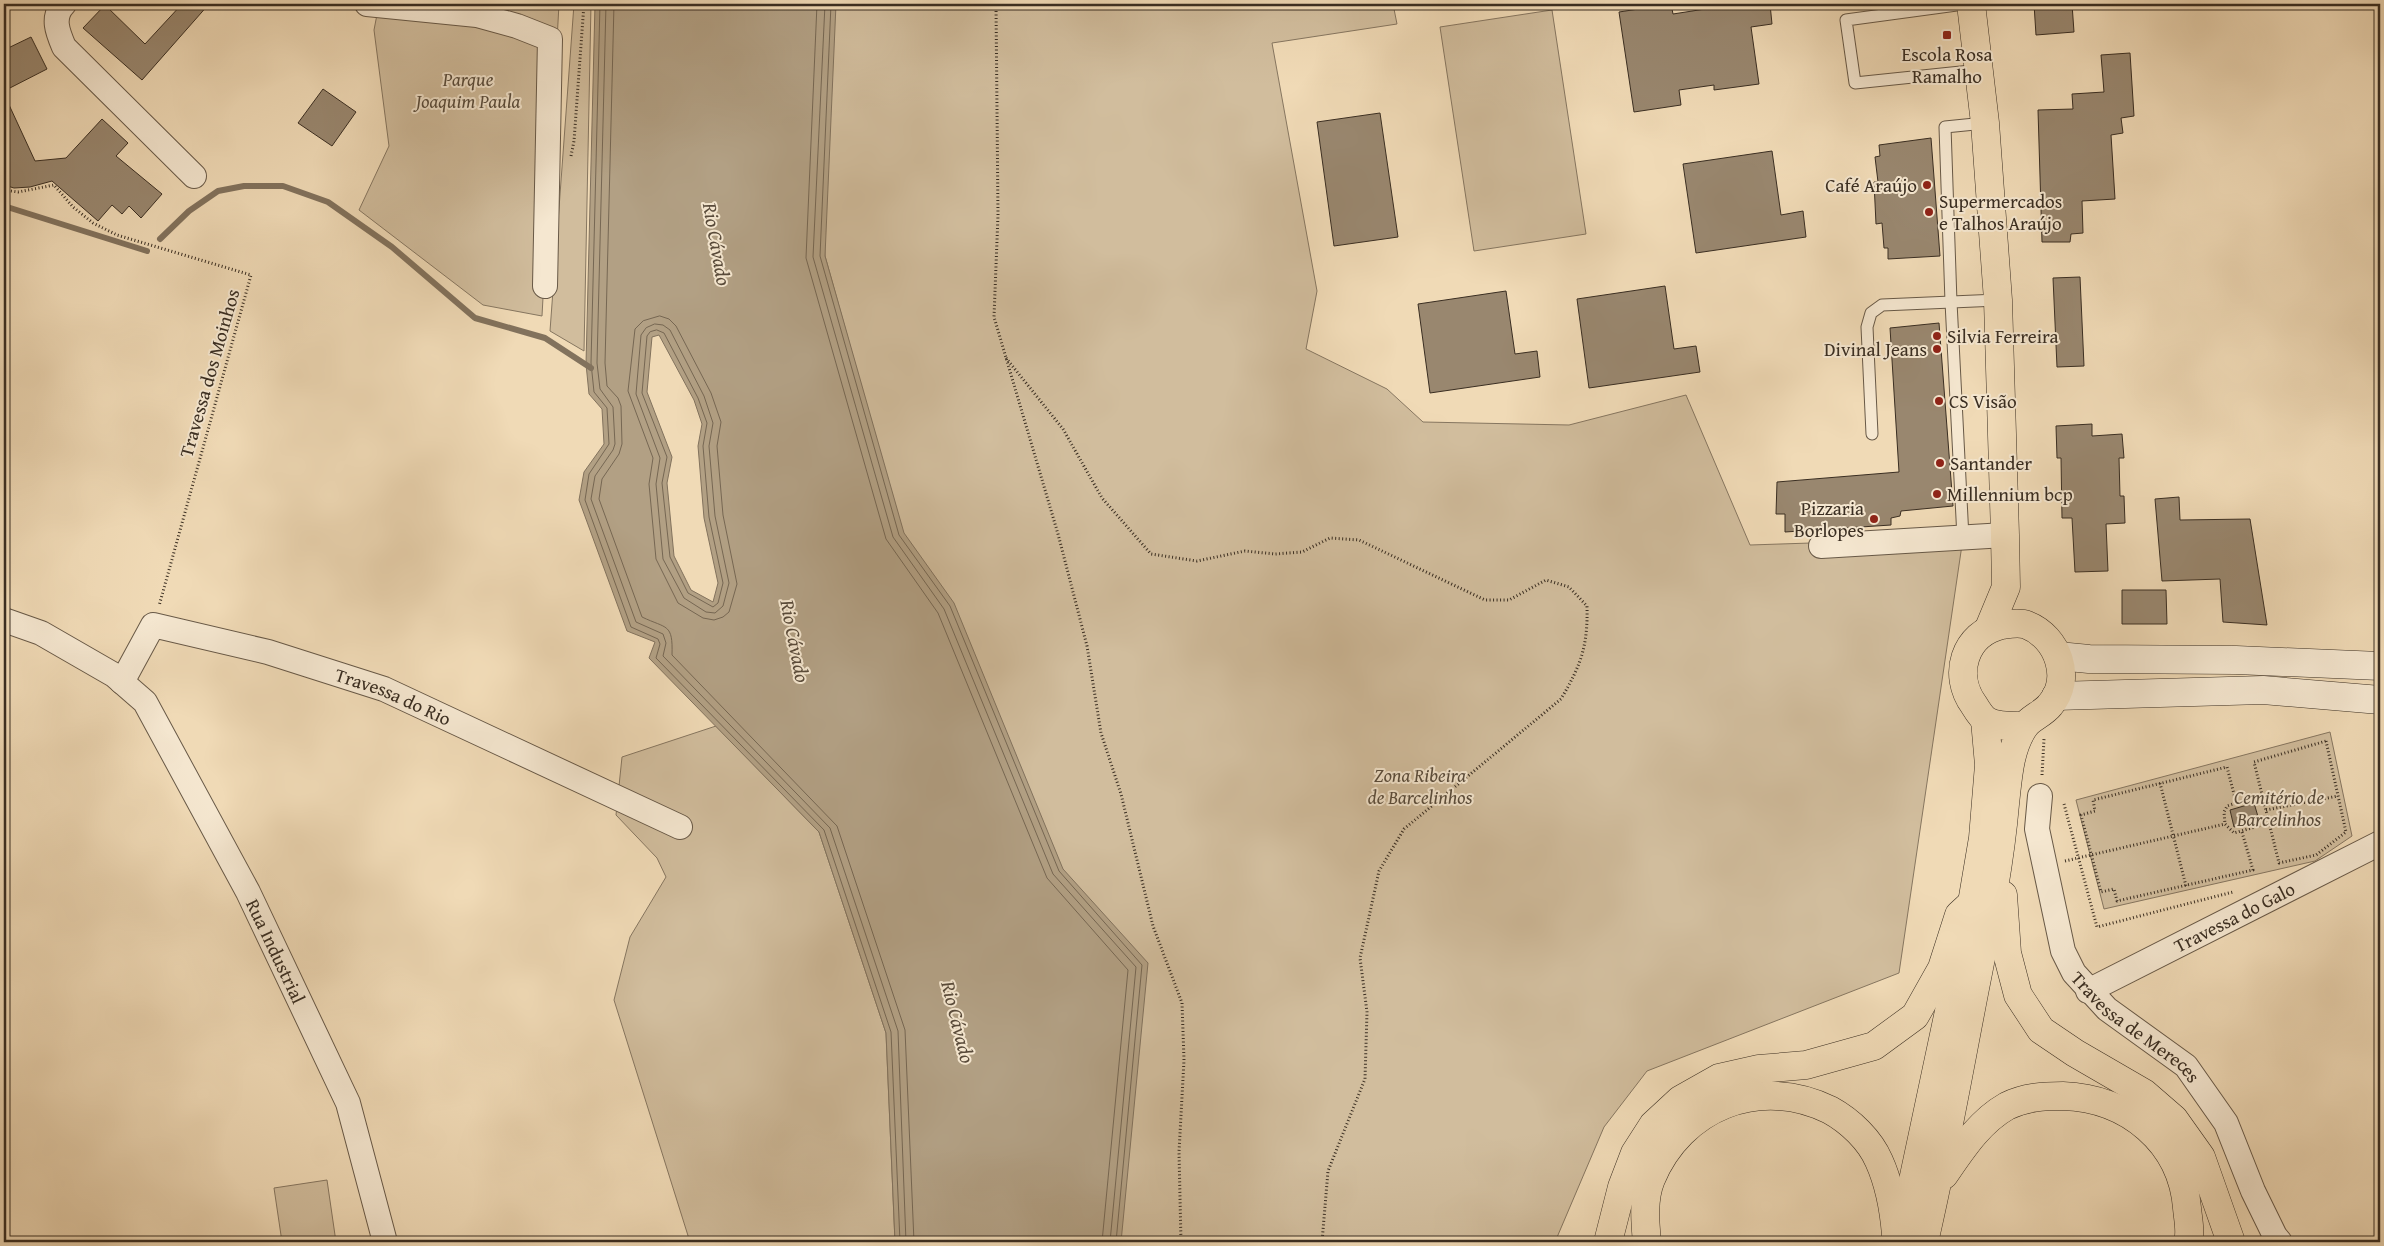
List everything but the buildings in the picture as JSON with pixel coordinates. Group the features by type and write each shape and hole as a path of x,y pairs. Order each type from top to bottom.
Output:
{"main road":[{"path":"1898,1242 1972,903 1987,810 1989,765 1985,720 1967,696 1962,680 1963,664 1969,649 1989,628 2006,587 1998,300 1985,124 1971,4"},
{"path":"2006,587 2025,624"},
{"path":"1924,1242 1937,1185 2000,857 2009,763 2020,737 2050,706 2056,696 2062,676 2058,656 2052,644 2041,633 2025,624 2009,624 1989,628"},
{"path":"2058,656 2089,659 2236,660 2380,666"},
{"path":"2056,696 2263,690 2380,700"},
{"path":"1985,720 2020,737"},
{"path":"2000,857 2007,953 2018,995 2042,1030 2144,1094 2174,1119 2200,1157 2231,1242"},
{"path":"1608,1242 1622,1187 1632,1161 1653,1125 1680,1100 1718,1078 1759,1069 1806,1065 1874,1046 1915,1016 1942,968 1959,915 1972,903"},
{"path":"1937,1185 1972,1134 2008,1106 2039,1095 2080,1096 2116,1106 2132,1116 2148,1127 2169,1152 2186,1187 2188,1242"},
{"path":"1647,1242 1644,1219 1651,1180 1669,1146 1694,1120 1724,1103 1751,1097 1770,1097 1811,1101 1838,1115 1860,1132 1879,1160 1894,1211 1898,1242"}],"street":[{"path":"64,4 60,7 56,28 64,47 194,176"},
{"path":"370,5 477,15 517,26 550,39 545,286"},
{"path":"1821,546 2005,535"},
{"name":"Rua Industrial","path":"4,620 41,633 114,675 146,702 248,892 348,1103 384,1242"},
{"path":"122,682 153,626"},
{"name":"Travessa do Rio","path":"153,626 268,652 384,689 680,827"},
{"name":"Travessa de Mereces","path":"2040,796 2037,829 2063,951 2074,973 2088,991 2126,1024 2186,1066 2226,1123 2253,1191 2275,1236 2280,1242"},
{"name":"Travessa do Galo","path":"2088,991 2380,843"}],"lane":[{"path":"1964,4 1846,20 1855,83 1980,70"},
{"path":"1963,538 1951,302 1945,127 1985,124"},
{"path":"1872,434 1866,337 1868,320 1872,313 1882,305 1998,300"}],"path":[{"path":"996,4 998,216 994,317 1058,534 1087,646 1101,733 1121,794 1151,917 1182,1003 1184,1060 1179,1152 1181,1242"},
{"name":"Travessa dos Moinhos","path":"4,190 18,192 54,185 73,207 93,223 118,235 251,274 153,626"},
{"path":"1006,358 1063,429 1102,498 1151,554 1196,561 1245,552 1275,554 1302,552 1330,538 1359,540 1485,600 1509,600 1546,580 1569,587 1586,606 1587,631 1578,671 1561,699 1404,829 1379,871 1360,958 1367,1012 1364,1079 1328,1171 1322,1242"},
{"path":"2020,737 2026,750 2050,735"},
{"path":"2279,863 2254,762 2326,741 2346,832"},
{"path":"2236,802 2226,767 2092,800 2095,811 2081,815 2101,892 2114,889 2117,901 2253,870 2242,832"},
{"path":"2160,783 2186,886"},
{"path":"2262,794 2227,806 2224,812 2225,824 2234,833 2269,823"},
{"path":"2266,810 2338,796"},
{"path":"2064,804 2097,926 2239,890 2250,909"},
{"path":"2078,858 2225,824"}],"green space":[{"name":"Parque Joaquim Paula","path":"379,4 559,4 542,316 483,305 359,210 389,146 374,30"},
{"path":"574,4 591,4 584,351 550,331"},
{"name":"Zona Ribeira de Barcelinhos","path":"811,4 1393,4 1397,24 1272,43 1317,291 1306,349 1387,389 1423,422 1569,425 1686,395 1750,545 1963,538 1899,973 1647,1071 1604,1127 1555,1242 1100,1242 825,256"},
{"path":"1552,10 1586,234 1474,251 1440,27"},
{"path":"716,726 819,832 886,1033 895,1242 690,1242 614,1000 630,937 666,877 657,858 616,815 622,757"},
{"name":"Cemitério de Barcelinhos","path":"2330,732 2352,836 2315,861 2104,909 2076,800"},
{"path":"327,1180 336,1242 282,1242 274,1188"}],"water":[{"name":"Rio Cávado","path":"595,4 836,4 825,256 904,533 954,603 1063,869 1148,963 1121,1242 895,1242 886,1033 819,832 649,658 655,642 627,631 579,500 584,472 604,444 602,409 589,394 586,364","holes":["659,335 694,400 702,424 698,446 704,518 718,583 713,602 691,590 674,556 667,483 672,457 647,392 652,337"]}],"waterway":[{"path":"160,239 189,211 218,191 244,186 283,186 328,202 392,247 475,318 545,338 591,368"},
{"path":"4,206 147,251"}],"place":[{"name":"Escola Rosa Ramalho","path":"1947,35"},
{"name":"Café Araújo","path":"1927,185"},
{"name":"Supermercados e Talhos Araújo","path":"1929,212"},
{"name":"Silvia Ferreira","path":"1937,336"},
{"name":"Divinal Jeans","path":"1937,349"},
{"name":"CS Visão","path":"1939,401"},
{"name":"Santander","path":"1940,463"},
{"name":"Millennium bcp","path":"1937,494"},
{"name":"Pizzaria Borlopes","path":"1874,519"}]}
